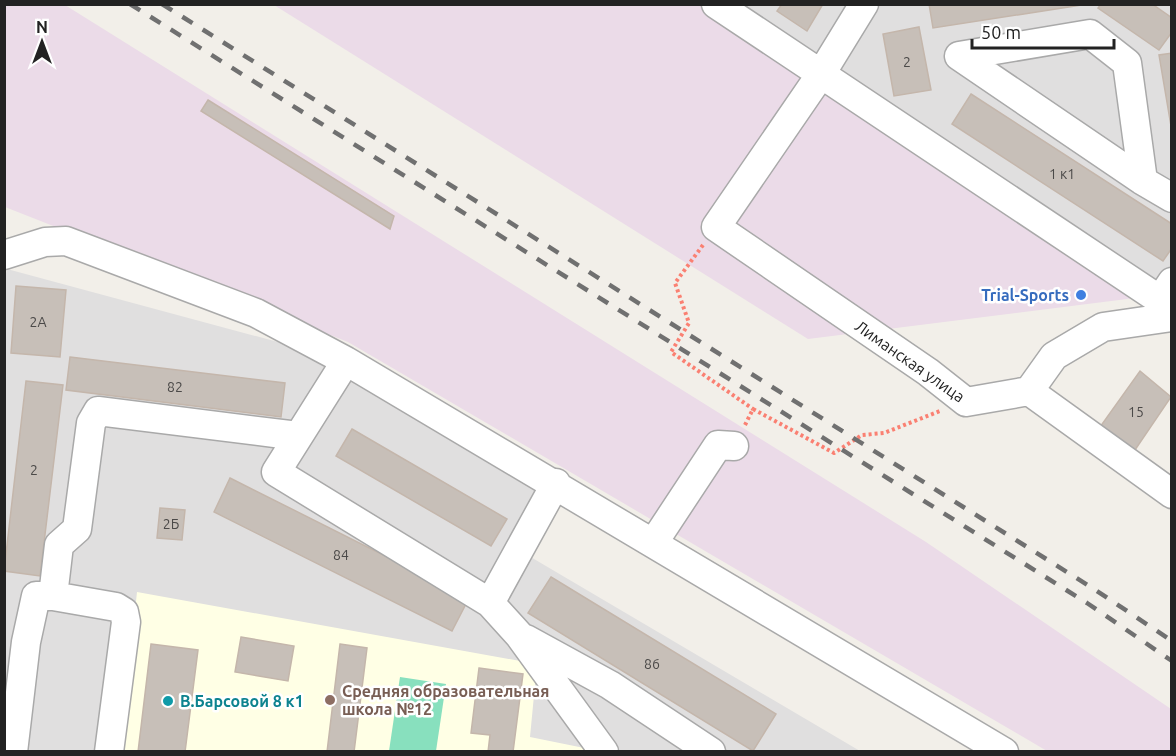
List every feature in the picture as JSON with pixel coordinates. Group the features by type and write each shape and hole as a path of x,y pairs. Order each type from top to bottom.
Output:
{"street":[{"path":"716,4 1167,304"},
{"path":"716,227 821,74 864,4"},
{"path":"1143,181 1127,63 1090,34 959,56 1143,181 1172,198"},
{"name":"Лиманская улица","path":"716,227 928,372 966,402 1029,391"},
{"path":"4,255 45,242 66,241 256,313 346,360 556,483 1004,752"},
{"path":"1167,304 1103,327 1054,356 1029,391 1172,494"},
{"path":"346,360 276,472 490,603 519,635 604,752"},
{"path":"53,596 59,545 77,529 91,423 98,411 298,436"},
{"path":"654,542 718,445 734,446"},
{"path":"490,603 556,483"},
{"path":"13,752 26,642 36,596 53,596 116,607 124,612 126,621 109,752"},
{"path":"519,635 610,685 711,752"}],"path":[{"path":"716,227 675,283 689,323 671,352 753,409 834,453 862,435 884,434 966,402"},
{"path":"734,446 753,409"}],"shaded area":[{"path":"4,5 65,5 926,542 1171,709 1171,751 1047,751 348,342 5,207"},
{"path":"274,5 707,5 1135,298 808,339"},
{"path":"707,5 1171,5 1171,292"},
{"path":"7,269 300,348 539,487 512,546 860,751 5,752 4,282"},
{"name":"Средняя образовательная школа №12","path":"137,592 537,664 530,737 599,751 120,752"}],"green space":[{"path":"400,677 446,684 436,751 389,751"}],"building":[{"path":"782,4 823,4 807,31 777,11"},
{"path":"929,4 1088,4 933,28"},
{"path":"1101,4 1152,4 1172,18 1172,32 1159,50 1098,8"},
{"path":"919,27 931,90 894,96 883,34"},
{"path":"1172,53 1172,132 1159,55"},
{"path":"971,94 1172,224 1172,248 1163,261 952,124"},
{"path":"208,100 394,216 390,229 201,111"},
{"path":"16,286 66,290 60,357 11,353"},
{"path":"70,357 285,383 281,417 66,390"},
{"path":"1140,371 1171,397 1135,450 1100,427"},
{"path":"26,381 63,385 40,576 4,571"},
{"path":"352,429 507,519 491,546 336,456"},
{"path":"230,478 469,598 452,631 214,512"},
{"path":"160,508 185,510 182,540 157,538"},
{"path":"551,577 776,714 753,751 528,613"},
{"path":"241,637 294,646 288,681 235,672"},
{"name":"В.Барсовой 8 к1","path":"151,644 198,650 185,752 138,752"},
{"name":"В.Барсовой 8 к1","path":"340,644 367,648 354,752 327,752"},
{"path":"479,668 523,674 513,752 488,752 490,735 471,733"}],"railway":[{"path":"130,4 1087,603 1172,661"},
{"path":"162,4 1094,589 1172,641"}],"place":[{"name":"Trial-Sports","path":"1081,295"},
{"name":"Средняя образовательная школа №12","path":"330,700"},
{"name":"В.Барсовой 8 к1","path":"168,701"}]}
